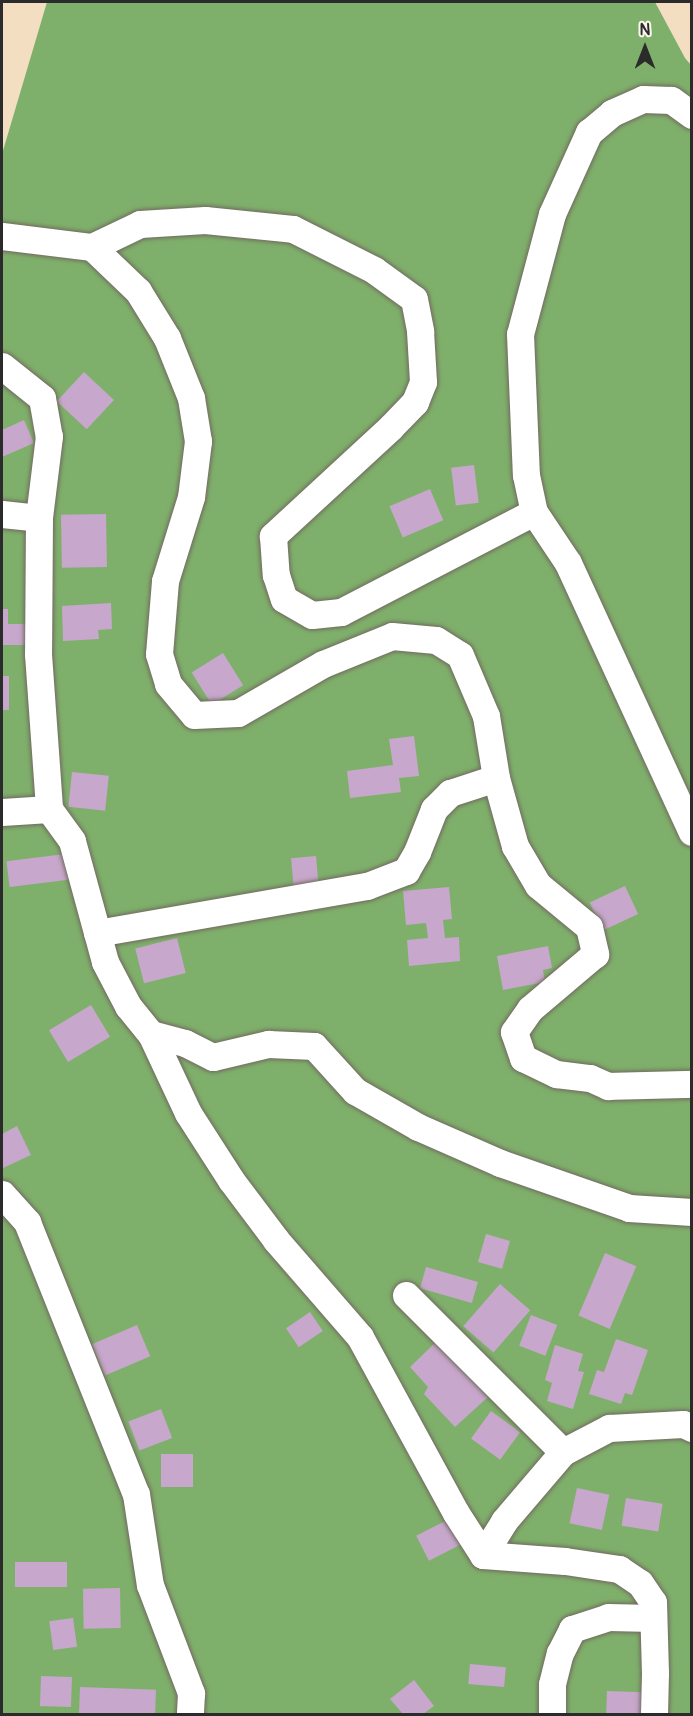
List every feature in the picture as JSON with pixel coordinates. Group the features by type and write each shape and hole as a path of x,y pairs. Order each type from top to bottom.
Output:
{"street":[{"path":"692,115 671,100 643,99 612,113 589,132 552,214 520,334 526,475 534,512 568,562 692,832"},
{"path":"2,236 92,247 140,224 205,220 292,229 374,270 414,299 420,331 423,382 415,402 392,427 273,536 276,575 284,599 312,615 341,612 534,512"},
{"path":"92,247 138,291 167,338 193,409 198,441 191,497 165,581 159,654 168,684 195,715 237,713 323,664 392,636 436,640 460,656 473,680 486,716 496,778 516,846 538,885 589,927 595,954 530,1009 514,1032 523,1058 556,1074 590,1078 608,1086 692,1084"},
{"path":"2,366 42,398 49,436 39,518 38,654 49,809 72,841 105,962 124,998 151,1034 188,1113 231,1180 276,1240 360,1337 456,1513 483,1555"},
{"path":"2,513 39,518"},
{"path":"97,933 367,886 406,871 417,852 434,809 450,793 496,778"},
{"path":"2,812 49,809"},
{"path":"151,1034 185,1043 213,1057 268,1044 314,1046 355,1091 418,1128 500,1163 629,1208 692,1212"},
{"path":"2,1194 27,1222 136,1494 150,1585 191,1693 190,1714"},
{"path":"406,1295 563,1452"},
{"path":"483,1555 504,1521 563,1452 609,1428 683,1425 692,1428"},
{"path":"483,1555 565,1561 619,1569 640,1583 653,1602 656,1673 654,1714"},
{"path":"552,1714 552,1684 560,1653 572,1629 608,1617 653,1618"}],"green space":[{"path":"47,2 655,2 691,65 691,1714 2,1714 2,154"}],"building":[{"path":"84,372 114,400 87,429 57,401"},
{"path":"24,420 34,443 2,457 2,430"},
{"path":"474,465 479,503 456,506 451,468"},
{"path":"430,489 443,520 403,537 389,506"},
{"path":"106,514 107,567 62,568 61,515"},
{"path":"111,603 112,629 98,630 99,639 63,641 62,606"},
{"path":"2,609 8,609 8,624 28,624 28,645 2,645"},
{"path":"223,653 243,685 212,705 192,673"},
{"path":"2,676 9,676 9,710 2,710"},
{"path":"414,736 419,776 399,778 401,792 350,798 347,771 393,765 389,739"},
{"path":"72,772 109,776 105,811 68,807"},
{"path":"65,854 68,880 10,887 6,861"},
{"path":"316,856 319,891 294,893 291,858"},
{"path":"625,886 638,914 603,931 590,902"},
{"path":"449,887 452,919 443,920 445,938 459,937 460,961 409,966 407,940 428,938 426,923 406,925 403,891"},
{"path":"177,938 186,973 144,983 135,948"},
{"path":"548,946 552,968 543,970 545,982 503,990 497,956"},
{"path":"91,1005 110,1037 68,1062 49,1030"},
{"path":"17,1126 31,1155 3,1168 2,1134"},
{"path":"486,1234 510,1241 502,1269 478,1262"},
{"path":"605,1253 636,1266 610,1329 578,1316"},
{"path":"426,1267 478,1282 472,1303 420,1288"},
{"path":"500,1284 530,1310 493,1353 463,1326"},
{"path":"310,1312 323,1331 299,1347 286,1328"},
{"path":"531,1315 557,1325 545,1356 519,1346"},
{"path":"137,1325 150,1356 105,1375 92,1344"},
{"path":"616,1339 648,1350 632,1395 625,1393 621,1404 589,1394 597,1370 604,1372"},
{"path":"436,1342 488,1397 455,1427 424,1394 428,1387 410,1367"},
{"path":"555,1345 583,1354 578,1371 584,1372 573,1409 547,1401 552,1383 545,1380"},
{"path":"161,1409 172,1438 139,1450 128,1422"},
{"path":"491,1411 520,1432 500,1460 471,1439"},
{"path":"161,1454 193,1454 193,1487 161,1487"},
{"path":"577,1488 609,1495 602,1530 570,1523"},
{"path":"626,1498 663,1504 658,1531 622,1526"},
{"path":"451,1518 464,1543 429,1561 416,1536"},
{"path":"15,1562 67,1562 67,1587 15,1587"},
{"path":"120,1588 121,1628 84,1629 83,1589"},
{"path":"73,1618 77,1647 53,1650 49,1621"},
{"path":"470,1664 506,1667 504,1687 468,1684"},
{"path":"41,1676 72,1677 71,1707 40,1706"},
{"path":"414,1680 434,1706 423,1714 403,1714 390,1699"},
{"path":"80,1687 156,1690 155,1714 79,1714"},
{"path":"607,1691 645,1692 644,1714 606,1714"}]}
